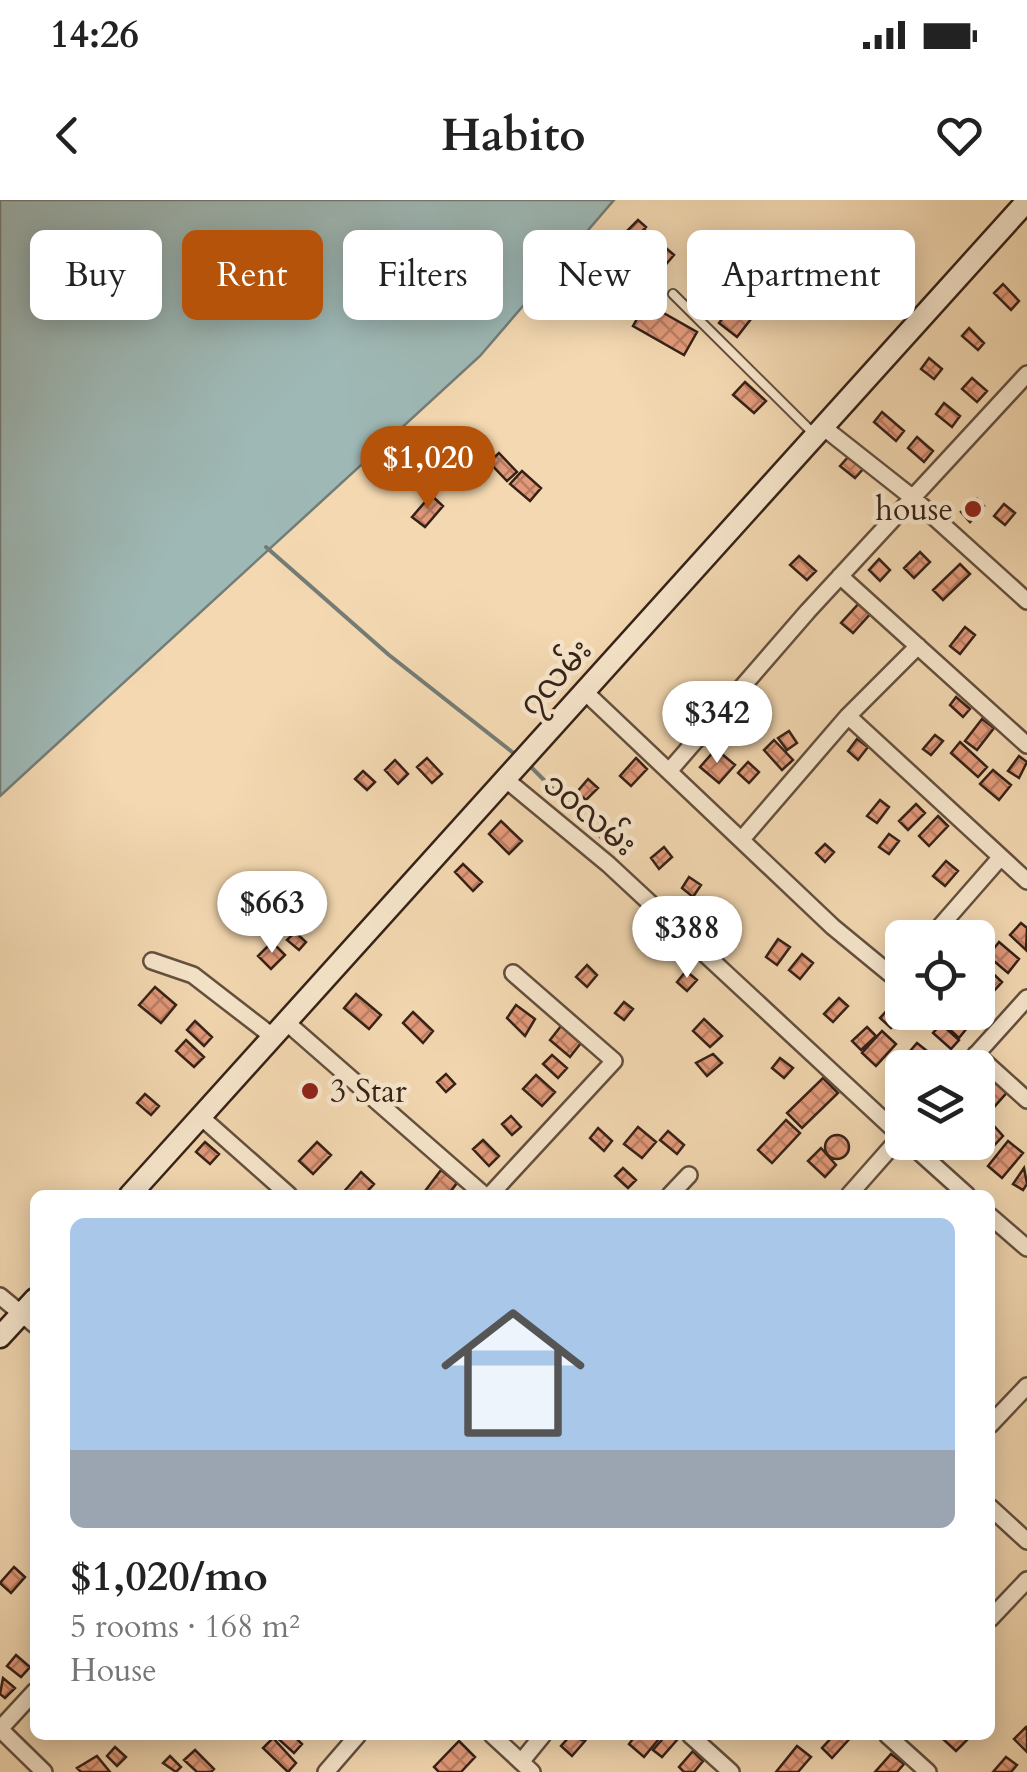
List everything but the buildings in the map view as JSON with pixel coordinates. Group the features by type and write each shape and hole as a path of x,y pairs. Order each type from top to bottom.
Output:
{"street":[{"name":"၇လမ်း","path":"134,1190 1027,201"},
{"path":"670,770 840,576 1027,374"},
{"path":"819,431 913,498 1027,602"},
{"path":"840,576 1027,745"},
{"path":"742,840 848,716 918,646"},
{"path":"584,691 833,926 885,963"},
{"path":"848,716 1027,881"},
{"name":"၁၀လမ်း","path":"510,771 885,1120"},
{"path":"946,920 1000,858"},
{"path":"152,961 192,976 278,1028 481,1190"},
{"path":"492,1190 614,1060 512,974"},
{"path":"980,1050 1027,998"},
{"path":"995,1071 1027,1100"},
{"path":"201,1116 283,1190"},
{"path":"853,1190 885,1155"},
{"path":"928,1160 961,1190"},
{"path":"675,1190 689,1175"},
{"path":"995,1221 1027,1248"},
{"path":"995,1237 1003,1228"},
{"path":"0,1296 30,1311"},
{"path":"0,1337 30,1313"},
{"path":"995,1420 1027,1386"},
{"path":"995,1511 1027,1541"},
{"path":"995,1613 1027,1580"},
{"path":"30,1696 0,1729 44,1772"},
{"path":"326,1772 354,1740"},
{"path":"497,1740 527,1767 540,1740"},
{"path":"696,1740 731,1772"},
{"path":"893,1740 928,1772"}],"lane":[{"path":"673,294 819,431"}],"water":[{"path":"0,200 614,200 588,230 523,230 523,306 480,356 0,796"}],"waterway":[{"path":"266,547 389,655 516,755"},
{"path":"528,764 606,842"}],"place":[{"name":"house","path":"973,509"},
{"name":"3 Star","path":"310,1091"}]}
